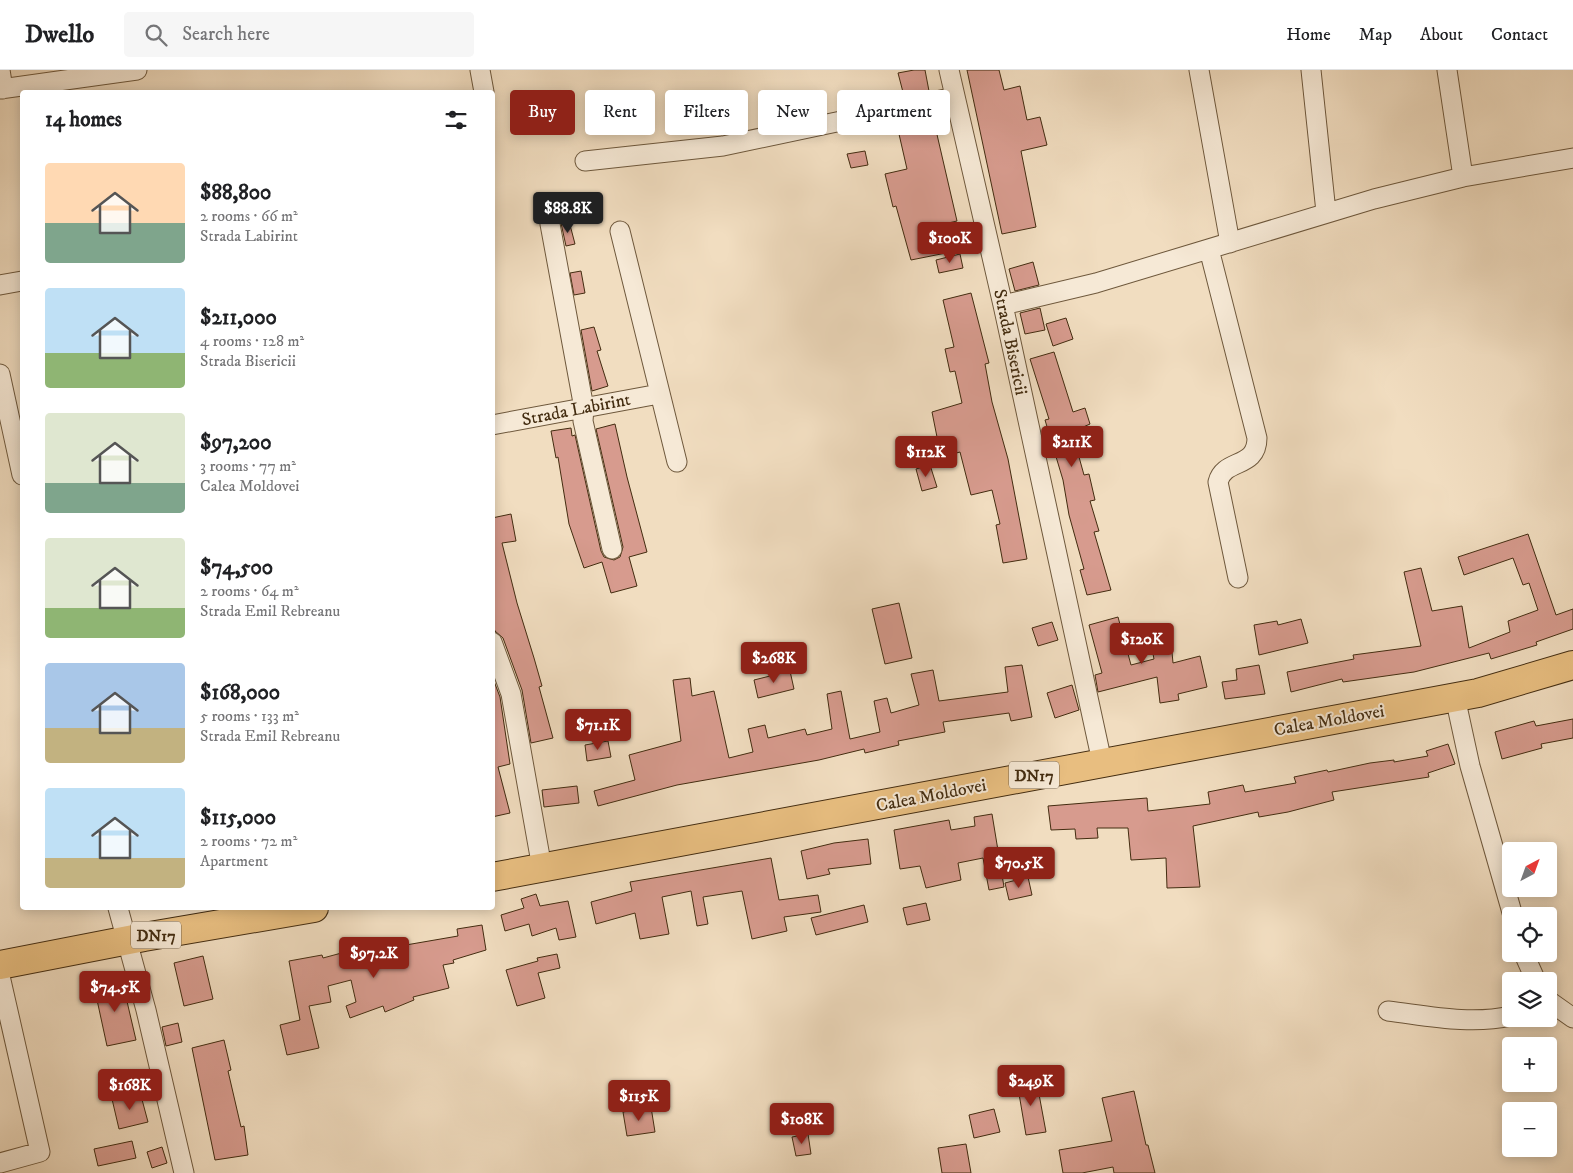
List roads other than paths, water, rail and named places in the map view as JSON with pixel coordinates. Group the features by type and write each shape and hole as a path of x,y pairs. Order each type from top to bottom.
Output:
{"highway":[{"name":"Calea Moldovei","path":"495,876 1478,693 1573,665"},
{"name":"DN17","path":"0,965 303,910"}],"street":[{"path":"0,70 2,89 137,70"},
{"path":"480,70 484,90"},
{"name":"Strada Bisericii","path":"949,70 1003,305 1102,762"},
{"path":"1199,70 1230,243"},
{"path":"1311,70 1326,212"},
{"path":"1447,70 1463,177"},
{"path":"585,161 723,146 955,98"},
{"path":"1003,305 1096,283 1326,212 1463,177 1573,158"},
{"path":"550,224 584,408 583,421 612,549"},
{"path":"620,231 677,462"},
{"path":"1209,249 1257,438 1256,450 1250,458 1224,470 1218,482 1238,578"},
{"path":"0,285 20,281"},
{"path":"0,374 20,466"},
{"name":"Strada Labirint","path":"495,424 660,394"},
{"path":"495,650 511,694 542,868"},
{"path":"1455,697 1470,766 1510,907"},
{"path":"118,910 146,1010 184,1173"},
{"path":"0,976 40,1152 0,1163"},
{"path":"1557,1007 1573,1018"},
{"path":"1388,1011 1463,1020 1502,1018"}]}
